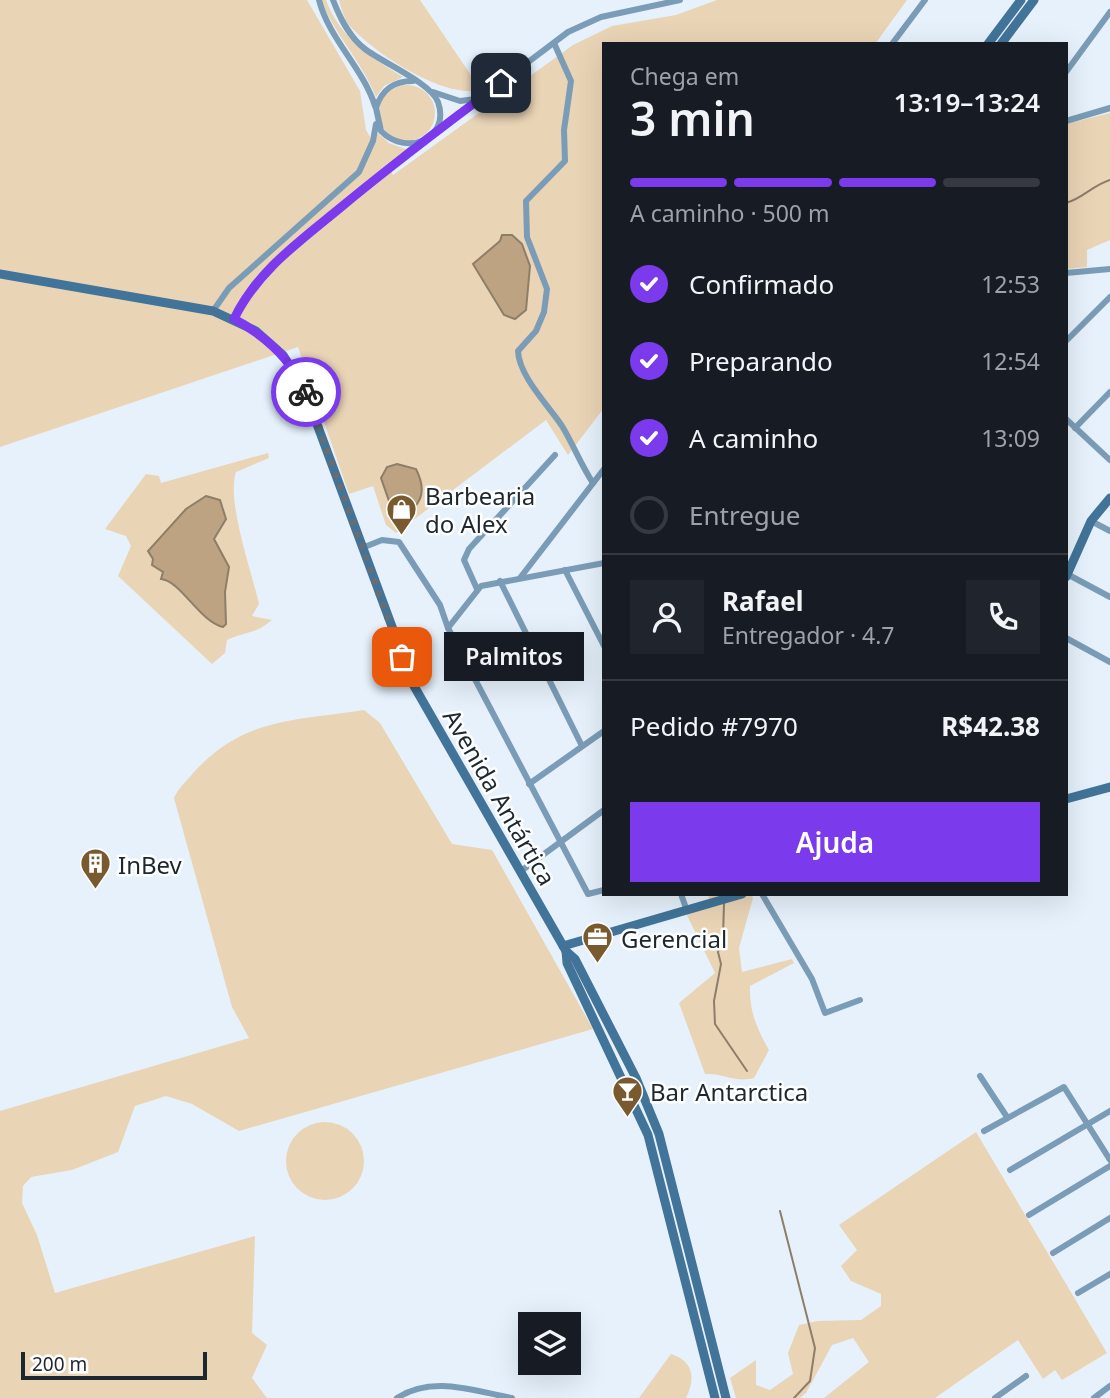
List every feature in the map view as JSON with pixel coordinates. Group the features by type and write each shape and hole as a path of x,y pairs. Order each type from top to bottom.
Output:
{"main road":[{"path":"990,42 1021,0"},
{"path":"1002,42 1034,0"},
{"name":"Avenida Antártica","path":"0,274 213,311 234,319 271,342 304,389 362,548 425,708 564,948 575,959 636,1078 658,1130 726,1398"},
{"path":"1068,573 1091,521 1110,498"},
{"path":"1068,798 1110,787"},
{"path":"564,948 736,896"},
{"name":"Avenida Antártica","path":"564,948 567,963 633,1099 655,1158 715,1398"},
{"path":"633,1099 658,1130"}],"street":[{"path":"319,0 341,43 369,86 376,108"},
{"path":"333,0 340,20 363,48 413,81 432,92 460,101 481,97"},
{"path":"234,319 254,284 270,268 419,143 554,43 601,17 680,0"},
{"path":"894,42 925,0"},
{"path":"1068,69 1110,12"},
{"path":"554,43 572,81 564,130 566,150 561,168 535,188 526,201 527,237 547,289 544,312 536,331 518,351 531,385 562,426 593,483"},
{"path":"213,311 229,288 359,172 373,141 379,98 393,84 413,81"},
{"path":"429,137 436,129 440,110 432,92"},
{"path":"1068,120 1110,108"},
{"path":"376,122 388,139 408,145 419,143"},
{"path":"1068,272 1109,269"},
{"path":"1068,339 1110,297"},
{"path":"1075,428 1110,392"},
{"path":"1068,421 1110,460"},
{"path":"477,589 464,560 469,549 555,455"},
{"path":"520,578 602,472"},
{"path":"1091,521 1110,531"},
{"path":"362,548 382,540 399,542 440,605 448,628 588,894 602,890"},
{"path":"448,628 477,589 500,581 602,563"},
{"path":"565,570 602,642"},
{"path":"1068,576 1110,597"},
{"path":"500,581 582,746"},
{"path":"1068,639 1110,662"},
{"path":"529,783 602,732"},
{"path":"521,871 602,811"},
{"path":"682,896 687,911"},
{"path":"763,896 812,979 825,1013 860,1000"},
{"path":"980,1076 1007,1117"},
{"path":"984,1131 1064,1087 1110,1160"},
{"path":"1010,1170 1110,1111"},
{"path":"1029,1215 1110,1166"},
{"path":"1053,1254 1110,1218"},
{"path":"1078,1293 1110,1274"},
{"path":"995,1398 1027,1376"},
{"path":"397,1398 418,1387 437,1385 512,1398"},
{"path":"1094,1398 1110,1386"}],"shaded area":[{"path":"0,0 307,0 360,91 366,130 374,144 378,133 389,143 408,150 388,166 393,175 573,45 612,26 676,15 717,0 907,0 876,42 602,42 602,411 568,455 546,420 396,533 386,525 373,486 349,494 298,347 0,447"},
{"path":"321,0 326,0 339,25 357,45 403,77 384,86 376,97"},
{"path":"339,0 420,0 481,90 448,88 429,81 392,60 349,25"},
{"path":"407,85 418,87 427,93 433,102 433,124 427,133 418,139 407,141 396,139 387,133 381,124 379,113 381,102 387,93 396,87"},
{"path":"1110,113 1110,240 1087,250 1087,267 1068,269 1068,124"},
{"path":"502,235 512,235 522,244 530,266 526,310 515,319 504,315 473,264 500,241"},
{"path":"268,453 269,458 236,472 234,500 259,604 252,616 272,620 255,631 227,640 225,653 212,664 118,576 131,546 126,536 105,529 146,474 159,476 161,483"},
{"path":"397,464 416,469 422,487 415,506 397,524 381,478 387,467"},
{"path":"206,496 220,500 226,519 214,539 229,567 225,592 226,624 223,627 206,617 176,586 161,579 163,572 152,565 153,559 148,551 186,509"},
{"path":"364,710 380,723 452,844 492,850 593,1029 239,1131 192,1104 166,1096 135,1106 118,1152 72,1170 31,1177 23,1186 22,1203 37,1235 55,1293 255,1236 252,1333 267,1345 252,1378 267,1398 0,1398 0,1111 249,1038 232,1007 174,798 194,772 213,754 252,731 293,720"},
{"path":"708,896 753,898 739,948 742,972 792,959 794,963 750,986 755,1020 769,1050 754,1078 705,1074 679,1003 715,973 683,907 709,899"},
{"path":"325,1122 340,1125 353,1133 361,1146 364,1161 361,1176 353,1189 340,1197 325,1200 310,1197 297,1189 289,1176 286,1161 289,1146 297,1133 310,1125"},
{"path":"976,1132 1107,1353 1062,1380 1055,1370 1043,1379 1018,1340 935,1398 824,1398 869,1362 853,1338 832,1345 806,1393 800,1398 736,1398 730,1378 756,1360 756,1385 770,1390 793,1374 788,1353 799,1325 818,1321 861,1320 881,1306 881,1294 851,1281 841,1266 857,1250 839,1225"},
{"path":"671,1354 684,1361 690,1371 691,1384 686,1398 639,1398"}],"waterway":[{"path":"1068,202 1110,180"},
{"path":"724,903 723,937 718,952 721,964 714,1001 715,1024 747,1071"},
{"path":"780,1211 815,1348 810,1381 794,1398"}],"way so far":[{"path":"306,392 402,657"}],"place":[{"name":"Barbearia do Alex","path":"402,536"},
{"name":"Palmitos","path":"402,657"},
{"name":"InBev","path":"95,891"},
{"name":"Gerencial","path":"598,965"},
{"name":"Bar Antarctica","path":"627,1118"}],"route":[{"path":"306,392 271,342 234,319 244,298 270,268 335,212 419,143 501,83"}]}
